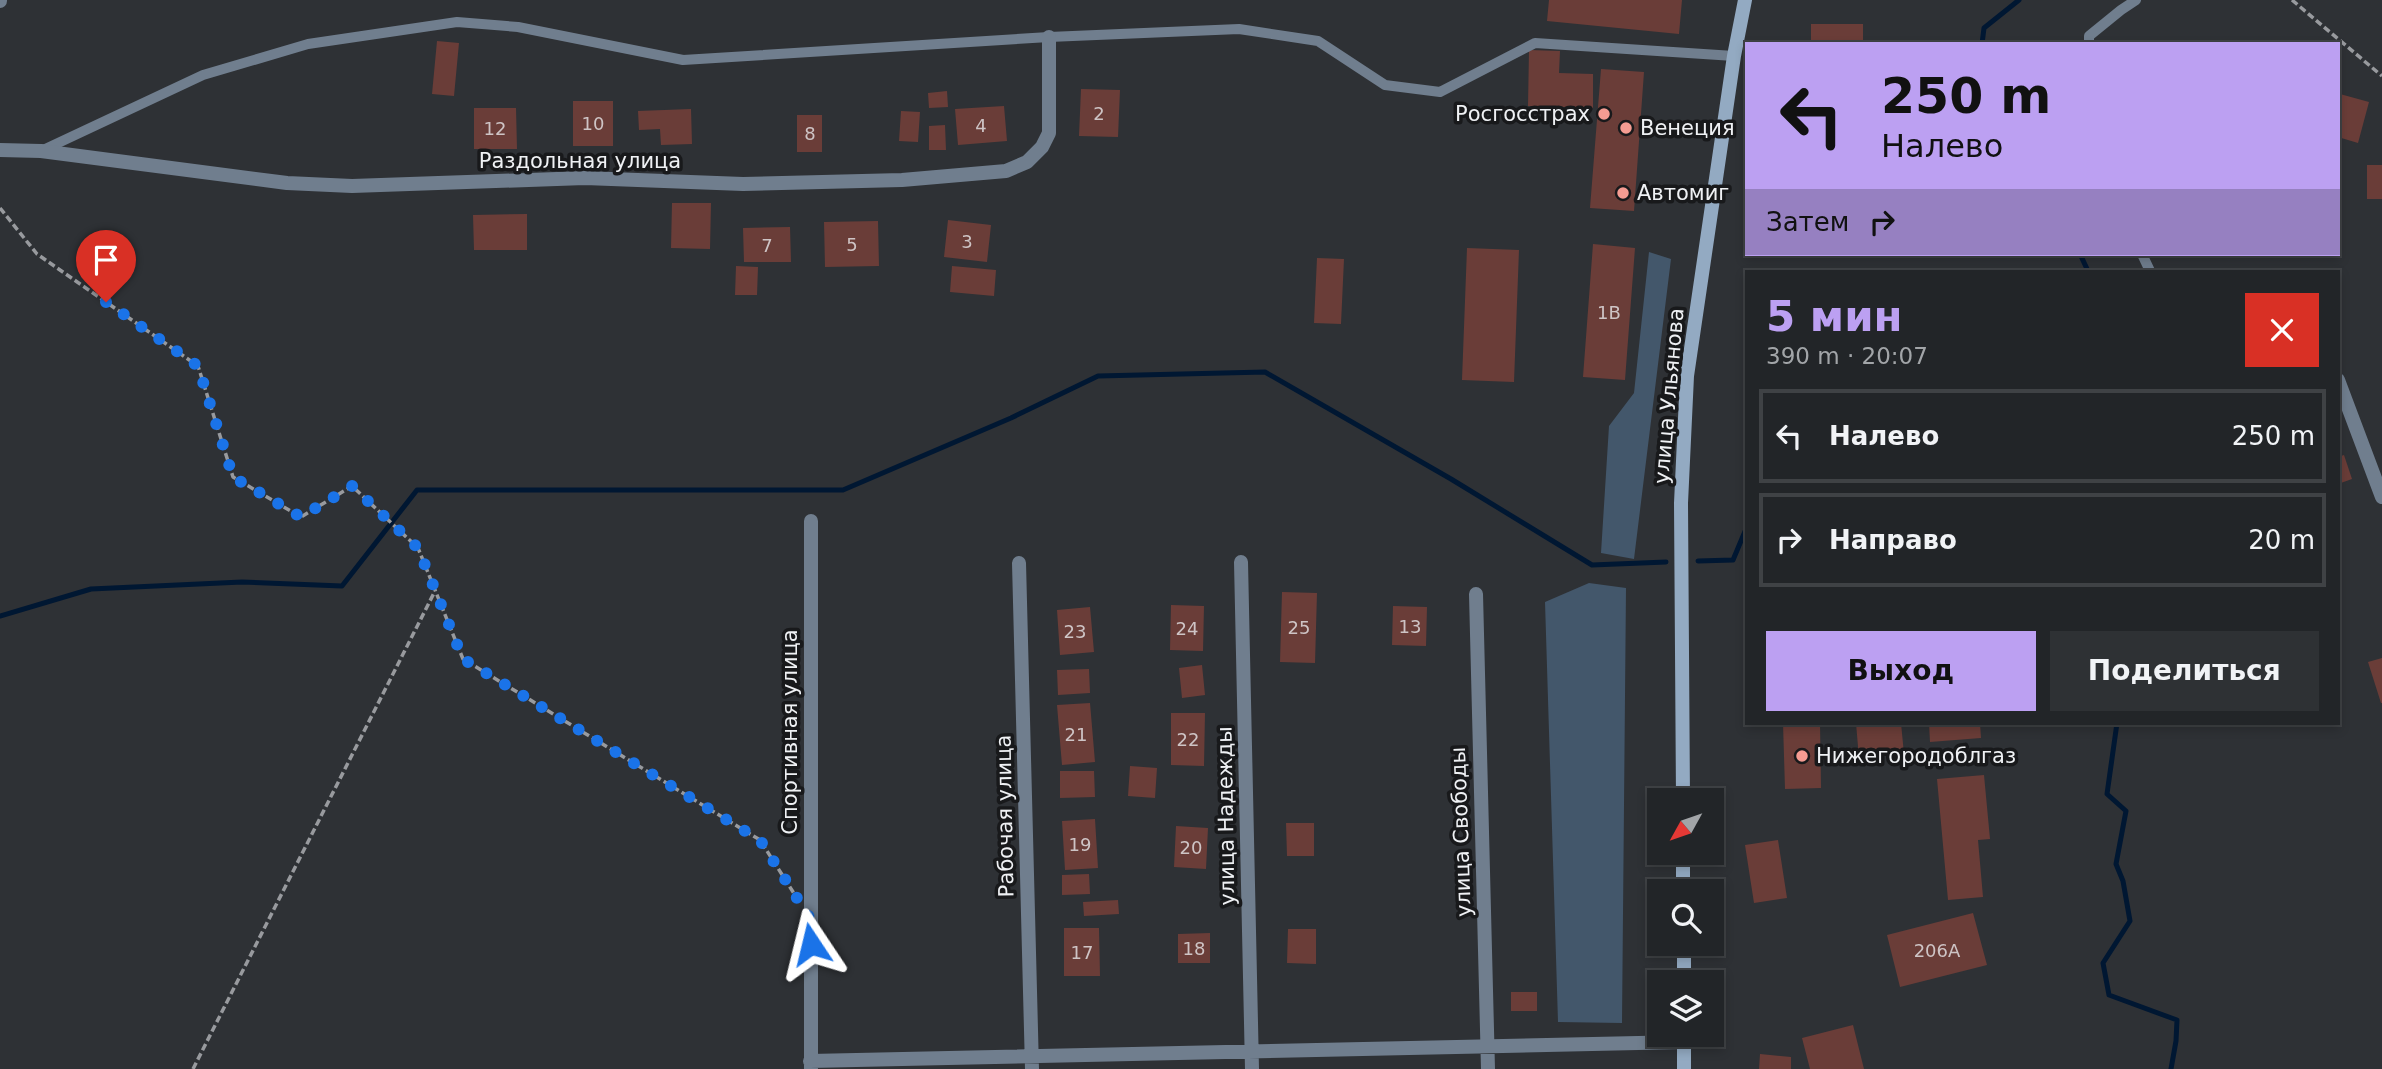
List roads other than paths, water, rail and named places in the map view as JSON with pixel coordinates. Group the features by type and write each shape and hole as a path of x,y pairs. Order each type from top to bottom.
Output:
{"main road":[{"name":"улица Ульянова","path":"1683,788 1681,503 1687,376 1734,56 1745,0"},
{"path":"1684,1047 1684,1069"}],"street":[{"name":"Раздольная улица","path":"0,150 41,151 287,183 352,186 585,178 756,183 902,180 1006,171 1027,162 1042,147 1049,133 1049,37"},
{"path":"2340,385 2382,497"},
{"name":"Спортивная улица","path":"811,521 811,1065"},
{"name":"Рабочая улица","path":"1019,562 1032,1063"},
{"name":"улица Надежды","path":"1241,562 1252,1069"},
{"name":"улица Свободы","path":"1476,594 1488,1069"},
{"path":"811,1065 1032,1063 1252,1051 1647,1040"}],"lane":[{"path":"2089,42 2089,36 2136,0"},
{"path":"41,151 203,75 308,44 457,22 518,27 683,60 1049,37 1239,29 1318,41 1385,85 1440,92 1535,43 1734,56"}],"waterway":[{"path":"1982,42 1984,28 2019,0"},
{"path":"2081,256 2088,270"},
{"path":"0,616 91,589 242,582 342,586 417,490 843,490 1011,418 1098,376 1265,372 1451,479 1592,565 1666,562"},
{"path":"1698,561 1733,560 1745,531"},
{"path":"2117,725 2107,794 2126,811 2116,864 2123,881 2130,921 2103,963 2109,995 2177,1020 2171,1069"}],"place":[{"name":"Росгосстрах","path":"1604,114"},
{"name":"Венеция","path":"1626,128"},
{"name":"Автомиг","path":"1623,193"},
{"name":"Нижегородоблгаз","path":"1802,756"}]}
